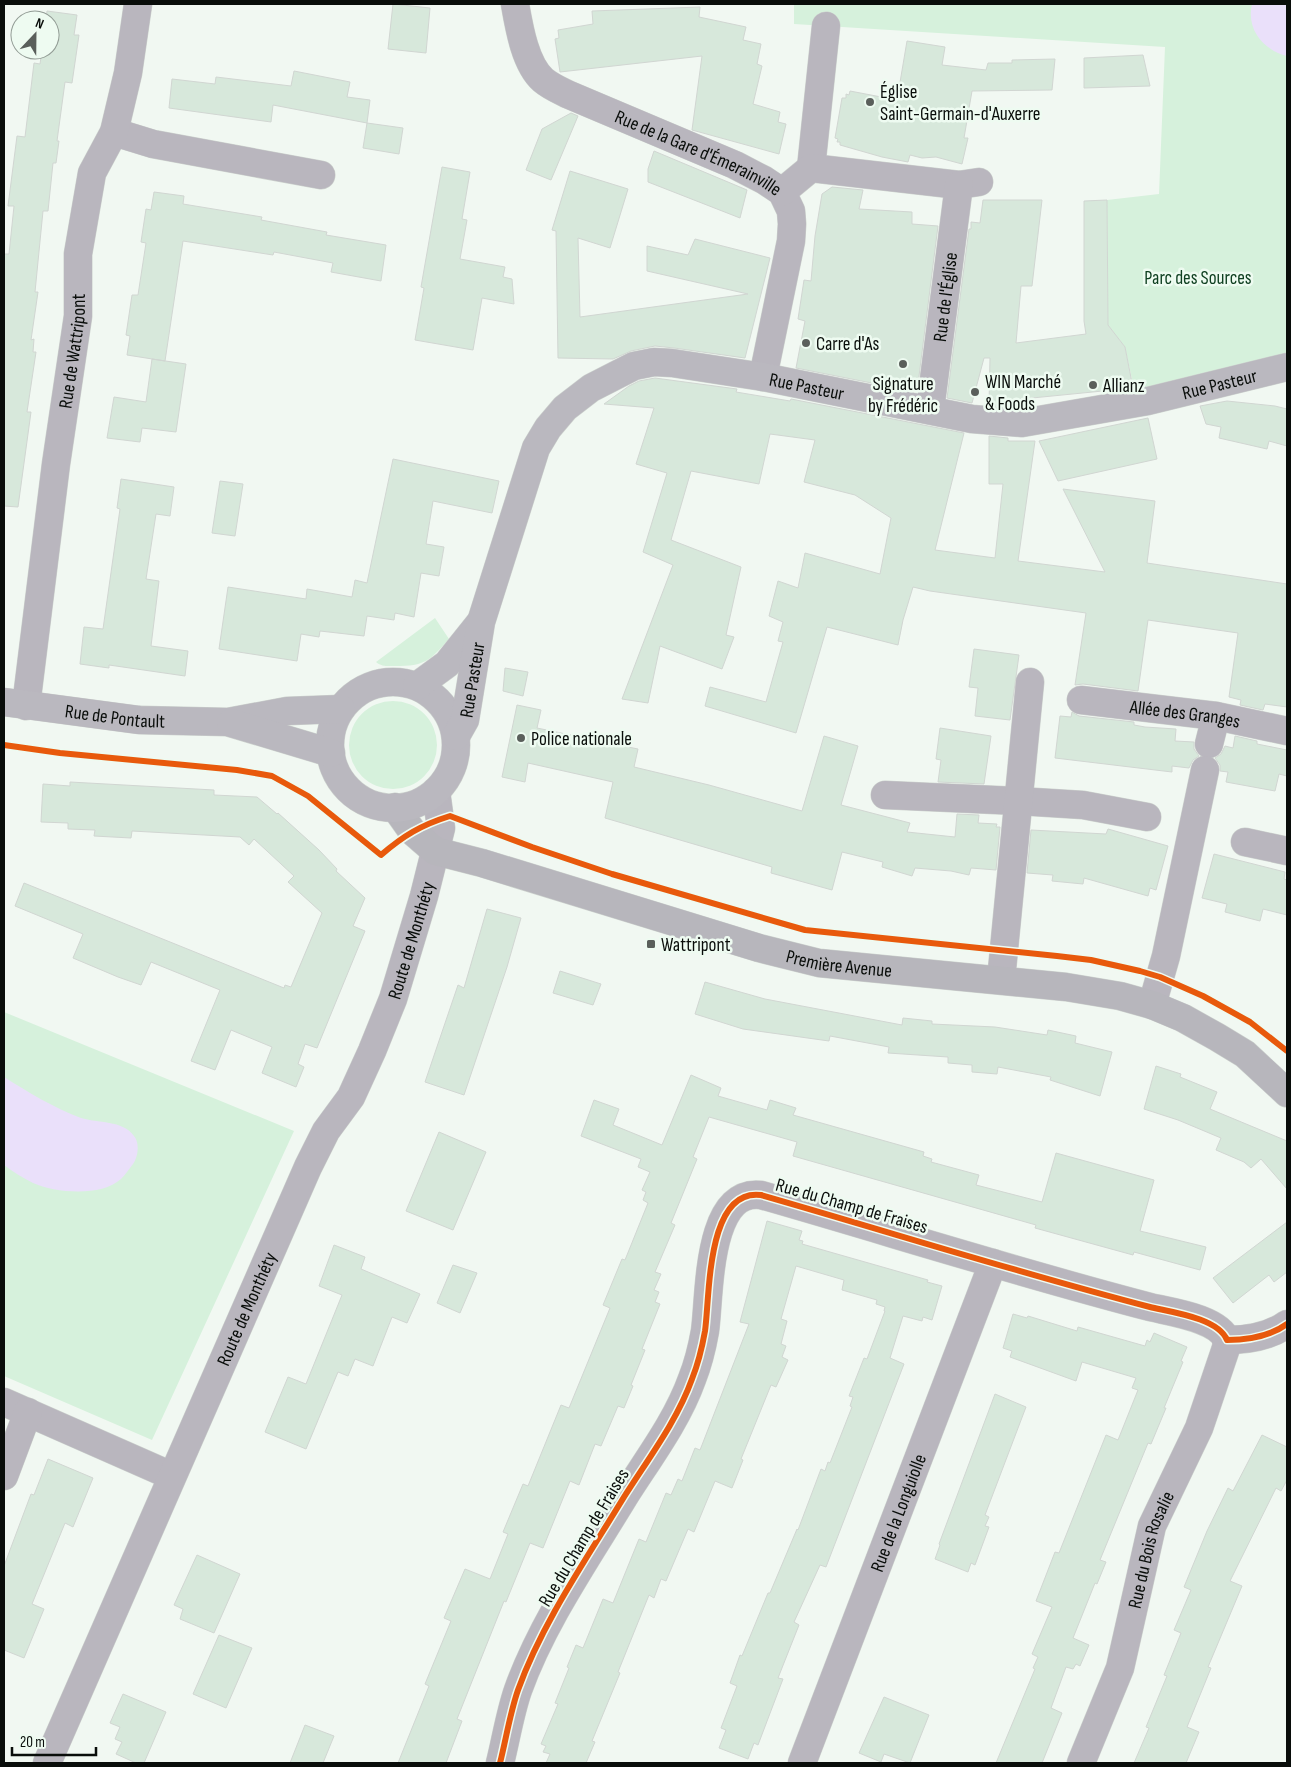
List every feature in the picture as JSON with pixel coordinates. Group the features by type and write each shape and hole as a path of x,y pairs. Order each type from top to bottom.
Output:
{"main road":[{"name":"Rue Pasteur","path":"456,736 466,720 481,622 536,448 548,428 565,408 591,388 634,366 654,362 672,363 763,377 972,419 1022,423 1148,401 1287,367"},
{"name":"Rue Pasteur","path":"417,686 447,664 481,622"},
{"path":"394,681 417,686 430,693 442,705 451,719 456,736 455,756 449,775 436,791 424,800 410,805 395,808 377,805 360,798 346,786 336,771 331,753 330,738 334,723 341,709 356,694 374,684 394,681"},
{"name":"Rue de Pontault","path":"15,704 139,720 228,722 287,711 341,709"},
{"name":"Rue de Pontault","path":"228,722 331,753"},
{"name":"Première Avenue","path":"395,808 412,831 435,851 482,863 716,936 809,961 962,978 1066,987 1120,996 1152,1005 1182,1018 1245,1054 1287,1093"}],"street":[{"name":"Rue de Wattripont","path":"15,704 56,464 78,316 78,254 92,173 114,132 128,73 138,4"},
{"name":"Rue de la Gare d'Émerainville","path":"515,4 520,32 526,49 535,70 543,80 567,94 735,165 782,192 790,210 792,241 763,377"},
{"path":"782,192 811,168 826,26"},
{"path":"114,132 153,144 321,175"},
{"name":"Rue de l'Église","path":"811,168 969,184 930,410"},
{"path":"1001,980 1030,682"},
{"name":"Allée des Granges","path":"1081,700 1216,716 1287,731"},
{"path":"1152,1005 1166,956 1216,716"},
{"name":"Route de Monthéty","path":"47,1763 316,1150 326,1131 351,1097 393,999 424,896 441,828 436,791"},
{"path":"885,795 1082,805 1147,817"},
{"path":"1246,842 1287,851"},
{"name":"Rue du Champ de Fraises","path":"500,1763 518,1691 544,1630 670,1424 690,1384 704,1333 709,1276 715,1245 724,1220 735,1202 750,1194 761,1195 993,1262 1072,1287 1202,1320 1219,1330 1226,1340"},
{"name":"Rue de la Longuiolle","path":"802,1763 993,1262"},
{"path":"1226,1340 1249,1339 1262,1336 1276,1331 1287,1324"},
{"name":"Rue du Bois Rosalie","path":"1081,1763 1120,1668 1152,1526 1199,1428 1224,1357 1227,1346 1226,1340"},
{"path":"4,1476 16,1407 172,1476"}],"green space":[{"name":"Parc des Sources","path":"794,4 1287,4 1287,367 1148,401 1133,384 1125,347 1108,325 1107,200 1159,194 1165,47 794,24"},
{"path":"435,618 449,639 426,661 405,666 385,666 376,662"},
{"path":"393,701 410,705 424,714 433,728 437,745 433,762 424,776 410,785 393,789 376,785 362,776 353,762 349,745 353,728 362,714 376,705"},
{"path":"4,1012 294,1131 152,1440 4,1376"}],"shaded area":[{"path":"1252,4 1287,4 1287,56 1271,49 1258,37 1252,22"},
{"path":"4,1077 71,1114 87,1120 123,1127 136,1139 138,1146 135,1161 121,1179 112,1185 102,1189 78,1192 54,1189 33,1183 11,1170 4,1165"}],"building":[{"path":"393,4 430,8 426,53 388,49"},
{"path":"700,7 699,17 746,27 743,40 761,44 757,64 762,66 753,104 780,112 778,122 786,124 779,154 692,130 702,56 560,72 555,39 559,38 558,30 593,24 592,11"},
{"path":"60,13 77,15 74,35 79,35 72,83 65,82 57,141 59,141 56,163 53,163 48,211 43,211 35,292 38,292 31,340 34,339 33,352 36,352 27,412 31,412 18,507 4,506 4,254 9,254 14,206 8,206 17,136 25,137 34,63 40,64 41,60 60,60"},
{"name":"Église Saint-Germain-d'Auxerre","path":"907,41 945,47 942,65 986,70 988,63 1012,63 1012,60 1055,59 1052,90 972,91 964,138 968,138 962,164 936,157 922,158 910,155 908,162 840,145 840,142 837,142 838,139 835,138 842,98 846,98 846,94 849,95 850,91 897,100"},
{"path":"1143,55 1150,86 1084,88 1084,58"},
{"path":"294,71 350,82 347,97 370,100 367,123 273,105 271,122 169,108 172,79 215,84 216,77 291,86"},
{"path":"571,113 578,116 551,180 526,170 542,129"},
{"path":"367,123 403,128 399,154 363,148"},
{"path":"654,151 747,190 740,218 648,182 648,169"},
{"path":"442,167 470,172 462,219 467,220 460,259 505,267 503,277 512,279 514,304 482,298 473,350 415,340 424,288 421,287"},
{"path":"570,171 628,189 610,248 578,238 580,317 748,294 647,271 647,246 688,255 695,239 770,258 745,358 655,346 631,351 613,359 558,358 556,231 552,230"},
{"path":"832,187 863,190 859,209 912,212 912,224 938,226 917,392 796,368 805,321 798,319 804,280 811,281 815,236 822,194"},
{"path":"154,192 184,196 183,204 262,217 261,220 327,232 326,235 386,245 381,281 331,272 333,263 274,252 273,255 183,241 165,361 127,355 130,336 126,335 132,295 138,295 146,243 141,242 146,209 151,210"},
{"path":"983,200 1042,200 1032,286 1021,286 1016,343 1086,334 1084,321 1084,201 1107,200 1108,325 1125,347 1133,388 1012,400 1012,406 989,405 990,358 984,358 972,403 947,398 969,229 971,229 971,222 980,223"},
{"path":"152,359 186,364 176,432 142,428 140,442 107,438 114,397 146,402"},
{"path":"655,378 737,389 736,392 790,401 791,399 964,433 935,550 995,558 1003,484 989,484 989,436 1008,438 1008,441 1035,441 1018,561 1105,572 1063,489 1155,501 1147,563 1287,584 1287,707 1265,704 1263,710 1240,705 1241,700 1229,697 1238,633 1148,620 1138,691 1083,684 1075,685 1086,613 913,587 898,645 827,627 796,733 705,706 710,687 766,702 783,642 778,641 783,622 769,616 778,581 798,588 805,553 880,574 891,518 855,495 804,482 815,440 770,434 759,484 691,471 671,540 741,567 726,635 734,637 722,669 660,646 648,703 622,699 673,565 643,552 667,473 636,464 654,408 604,404 629,386 639,381"},
{"path":"1227,401 1287,409 1287,446 1269,441 1267,449 1219,438 1221,427 1206,424 1200,406"},
{"path":"1148,418 1157,459 1058,481 1039,441"},
{"path":"393,459 499,481 492,513 433,501 426,544 444,547 439,576 421,573 414,617 395,613 394,620 367,616 364,636 320,631 319,637 301,634 297,661 219,649 228,587 306,599 307,589 352,597 355,580 367,583"},
{"path":"121,479 174,487 170,516 156,514 146,579 159,581 151,646 188,651 185,676 109,665 109,668 80,664 84,627 103,629 120,509 117,508"},
{"path":"220,481 243,484 235,536 212,533"},
{"path":"974,649 1019,655 1010,720 975,716 978,688 969,687"},
{"path":"505,668 528,672 523,696 503,691"},
{"path":"517,705 541,710 537,728 638,749 634,767 709,785 802,811 824,736 858,746 841,805 910,823 907,832 955,837 957,814 979,815 978,823 997,824 996,827 1000,827 996,870 971,868 969,875 951,871 915,868 912,876 882,867 883,862 842,852 832,890 771,873 772,867 605,818 613,782 528,763 525,782 502,777"},
{"path":"1072,712 1079,716 1134,722 1134,725 1145,727 1176,729 1175,741 1194,742 1194,749 1199,756 1193,760 1189,768 1172,766 1172,772 1055,758 1060,716 1071,717"},
{"path":"940,728 991,736 984,784 938,782 941,760 936,759"},
{"path":"1235,736 1257,741 1257,744 1287,750 1287,776 1279,774 1275,791 1226,782 1228,772 1220,771 1220,765 1215,758 1221,754 1225,746 1233,748"},
{"path":"70,782 214,790 214,795 257,797 319,850 337,869 336,871 365,898 353,926 365,931 317,1048 305,1044 298,1064 304,1067 296,1087 262,1073 272,1047 231,1030 215,1070 191,1061 220,990 151,962 141,985 118,977 73,958 83,934 15,906 24,883 284,988 285,985 291,987 322,913 288,882 294,876 254,839 249,845 240,837 132,831 131,838 94,836 95,830 68,829 68,823 41,822 43,784 70,786"},
{"path":"1108,829 1168,846 1156,890 1150,888 1148,896 1084,878 1083,884 1052,881 1053,875 1027,873 1031,830 1106,834"},
{"path":"1214,854 1285,872 1284,879 1287,880 1287,915 1263,909 1260,921 1225,912 1227,904 1202,898"},
{"path":"487,909 521,918 507,967 464,1095 425,1082 458,985 464,988"},
{"path":"560,971 601,984 593,1005 553,993"},
{"path":"705,982 765,999 902,1025 903,1018 932,1021 932,1024 995,1027 1047,1035 1048,1030 1076,1036 1075,1043 1112,1052 1100,1096 1050,1080 1051,1077 998,1067 997,1074 972,1072 972,1065 948,1063 948,1057 888,1053 889,1047 830,1036 829,1041 743,1029 695,1014"},
{"path":"1156,1066 1181,1074 1180,1077 1217,1092 1210,1109 1287,1141 1287,1189 1261,1159 1251,1168 1244,1162 1216,1150 1221,1138 1178,1120 1144,1109"},
{"path":"691,1075 721,1088 718,1096 767,1110 770,1100 796,1108 793,1115 924,1152 923,1156 932,1159 931,1162 979,1175 976,1185 1042,1202 1056,1153 1154,1180 1140,1231 1206,1247 1200,1270 1134,1252 1133,1255 1035,1228 1036,1225 793,1156 797,1142 709,1117 693,1157 697,1159 671,1223 675,1225 655,1272 661,1274 654,1290 659,1292 655,1302 660,1304 642,1349 645,1350 624,1408 618,1406 601,1446 595,1444 579,1485 570,1481 543,1548 530,1543 506,1602 504,1601 457,1719 462,1721 446,1763 398,1763 429,1686 425,1684 451,1621 444,1618 465,1569 490,1579 508,1534 503,1532 523,1484 528,1486 561,1405 569,1408 610,1308 603,1305 622,1259 625,1260 648,1203 643,1200 646,1192 642,1190 650,1172 638,1167 641,1159 581,1136 594,1100 619,1109 613,1125 662,1145"},
{"path":"439,1132 486,1152 453,1230 406,1211"},
{"path":"767,1221 802,1231 799,1240 803,1241 802,1244 928,1280 927,1282 942,1286 932,1320 923,1317 922,1321 903,1316 890,1358 904,1364 826,1567 820,1565 794,1622 799,1625 778,1678 783,1679 758,1745 754,1743 748,1759 719,1748 726,1730 721,1728 737,1686 730,1683 740,1655 742,1656 768,1593 770,1593 798,1530 821,1469 825,1471 828,1462 830,1463 852,1407 850,1406 853,1397 849,1396 864,1358 867,1359 885,1311 885,1307 876,1304 877,1300 842,1290 844,1280 796,1266 781,1319 787,1321 781,1344 786,1346 782,1357 788,1360 776,1387 771,1385 741,1459 743,1460 732,1488 715,1481 694,1532 688,1529 666,1581 661,1579 654,1598 649,1595 592,1741 595,1742 586,1763 546,1763 550,1754 543,1752 546,1746 541,1744 558,1704 555,1703 576,1645 583,1648 603,1599 613,1603 639,1539 646,1542 666,1493 671,1495 678,1479 682,1481 695,1448 700,1450 749,1324 740,1322"},
{"path":"1287,1222 1287,1272 1274,1282 1269,1275 1233,1303 1213,1278"},
{"path":"334,1245 365,1257 361,1269 420,1294 407,1323 392,1317 373,1366 355,1359 348,1376 338,1372 306,1449 265,1432 288,1377 306,1384 342,1295 319,1286"},
{"path":"453,1265 477,1273 460,1313 437,1303"},
{"path":"1013,1314 1027,1318 1028,1316 1077,1331 1078,1327 1145,1346 1147,1340 1150,1342 1154,1333 1187,1347 1181,1361 1183,1362 1164,1408 1166,1408 1151,1444 1148,1443 1100,1560 1106,1562 1097,1584 1095,1583 1073,1638 1089,1645 1080,1666 1076,1664 1073,1669 1066,1667 1051,1708 1062,1713 1042,1763 996,1763 1035,1669 1033,1668 1038,1657 1032,1654 1052,1607 1036,1601 1055,1552 1059,1553 1106,1435 1118,1440 1138,1390 1132,1388 1136,1378 1082,1362 1076,1381 1010,1357 1012,1351 1003,1348"},
{"path":"995,1394 1026,1407 985,1515 989,1517 985,1526 989,1527 975,1565 971,1563 968,1572 935,1559"},
{"path":"1262,1435 1287,1447 1287,1480 1281,1491 1276,1488 1230,1581 1242,1586 1208,1667 1211,1668 1187,1727 1199,1732 1186,1763 1134,1763 1149,1728 1146,1727 1167,1676 1164,1675 1181,1633 1174,1630 1191,1590 1184,1587 1207,1531 1228,1488 1233,1491"},
{"path":"48,1459 93,1478 73,1527 65,1523 32,1604 44,1609 24,1658 4,1650 4,1566 31,1494 34,1495"},
{"path":"197,1555 240,1574 214,1633 180,1619 183,1609 174,1605"},
{"path":"219,1635 252,1648 226,1708 193,1694"},
{"path":"123,1694 166,1712 144,1763 136,1763 116,1754 122,1742 115,1739 120,1727 110,1723"},
{"path":"884,1697 929,1715 910,1763 884,1754 881,1762 859,1753"},
{"path":"305,1725 334,1736 323,1763 290,1763"}],"cycle path":[{"path":"4,745 60,753 237,770 272,776 308,796 381,855 413,832 430,823 450,816 532,847 612,874 805,930 1091,960 1140,971 1160,977 1203,996 1250,1022 1287,1051"},
{"path":"500,1763 515,1699 539,1640 566,1591 661,1440 686,1395 703,1344 710,1271 720,1226 730,1209 743,1197 761,1195 1052,1280 1193,1317 1214,1326 1222,1332 1227,1340 1258,1337 1273,1332 1287,1324"}],"place":[{"name":"Église Saint-Germain-d'Auxerre","path":"870,102"},
{"name":"Carre d'As","path":"806,343"},
{"name":"Signature by Frédéric","path":"903,364"},
{"name":"Allianz","path":"1093,385"},
{"name":"WIN Marché & Foods","path":"975,392"},
{"name":"Police nationale","path":"521,738"},
{"name":"Wattripont","path":"651,944"}]}
